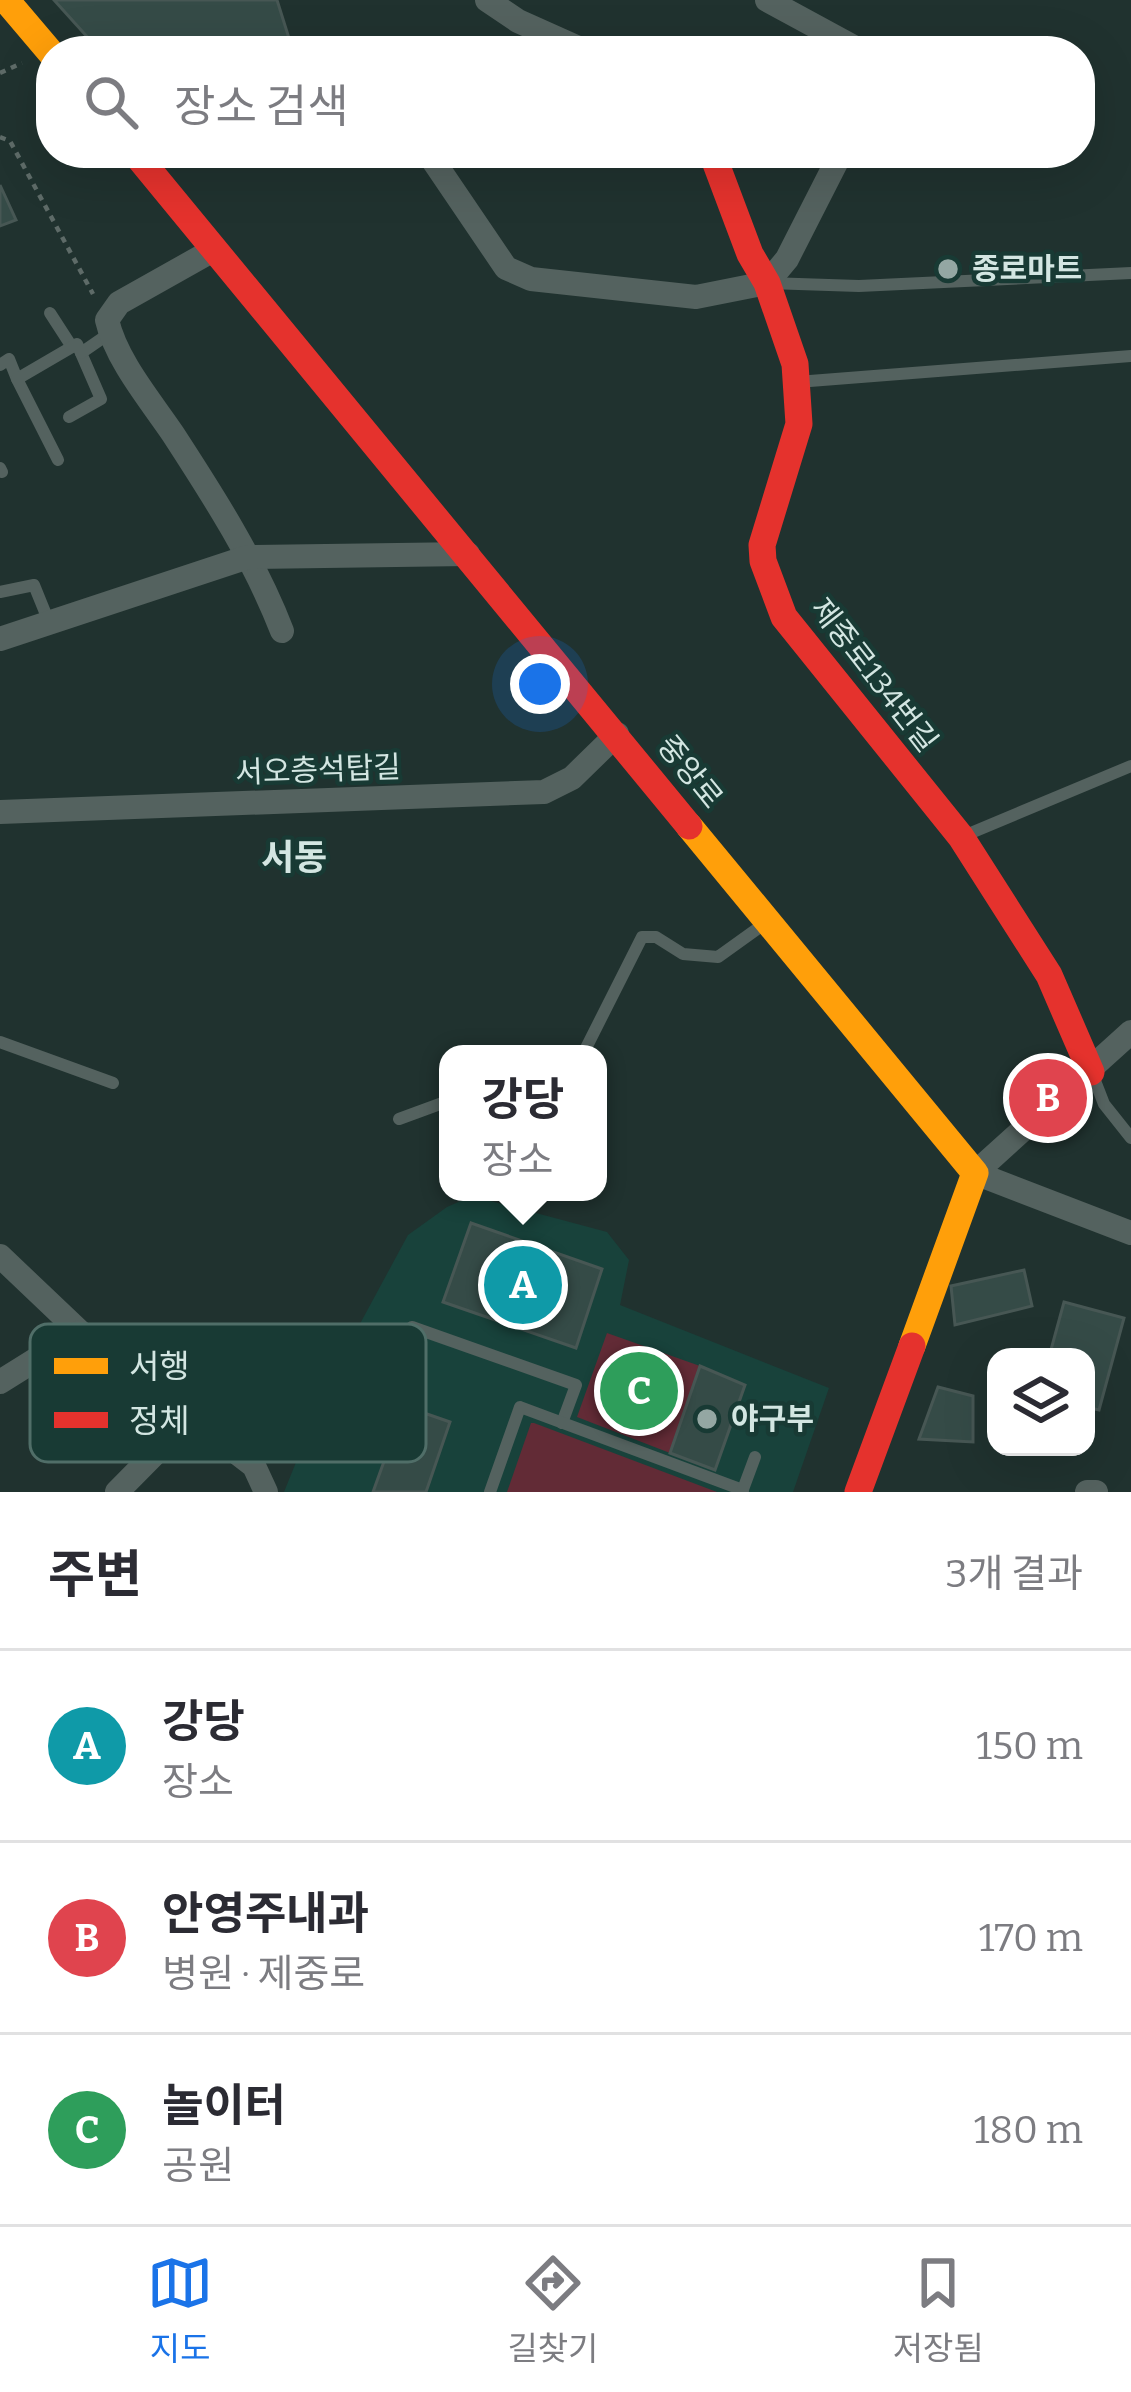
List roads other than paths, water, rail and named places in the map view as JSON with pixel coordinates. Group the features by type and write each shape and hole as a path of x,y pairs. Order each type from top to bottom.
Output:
{"main road":[{"path":"6,0 37,36"},
{"name":"중앙로","path":"155,168 215,250 974,1173"},
{"name":"제중로134번길","path":"718,168 750,254 767,284 797,382 799,424 762,545 772,589 784,617 808,649 961,837 1048,975 1091,1072"},
{"path":"858,1492 974,1173"}],"street":[{"path":"487,0 552,36"},
{"path":"767,0 833,36"},
{"path":"438,168 506,268 531,279 695,297 767,284 787,259 833,168"},
{"path":"215,250 119,303 109,327 248,556 283,631"},
{"path":"0,639 248,556 467,554"},
{"name":"서오층석탑길","path":"0,812 544,792 572,778 617,734"},
{"path":"1131,1032 974,1173 1131,1233"},
{"path":"0,1256 72,1324"},
{"path":"0,1382 30,1363"},
{"path":"117,1492 147,1462"},
{"path":"249,1462 266,1492"}],"lane":[{"path":"767,284 882,285 1131,273"},
{"path":"50,313 101,399 69,417"},
{"path":"17,379 76,350 109,327"},
{"path":"797,382 1131,356"},
{"path":"0,365 9,359 58,460"},
{"path":"0,592 34,585 49,623"},
{"path":"961,837 1131,766"},
{"path":"588,1045 642,937 656,937 683,954 718,957 770,920"},
{"path":"0,1042 113,1083"},
{"path":"1091,1072 1104,1104 1131,1138"},
{"path":"398,1119 439,1104"},
{"path":"426,1332 576,1385 562,1423"},
{"path":"490,1492 520,1407 742,1491 755,1456"}],"place":[{"name":"종로마트","path":"948,269"},
{"name":"안영주내과","path":"1048,1098"},
{"name":"강당","path":"523,1285"},
{"name":"놀이터","path":"639,1391"},
{"name":"야구부","path":"707,1419"}],"district":[{"name":"서동","path":"294,858"}]}
